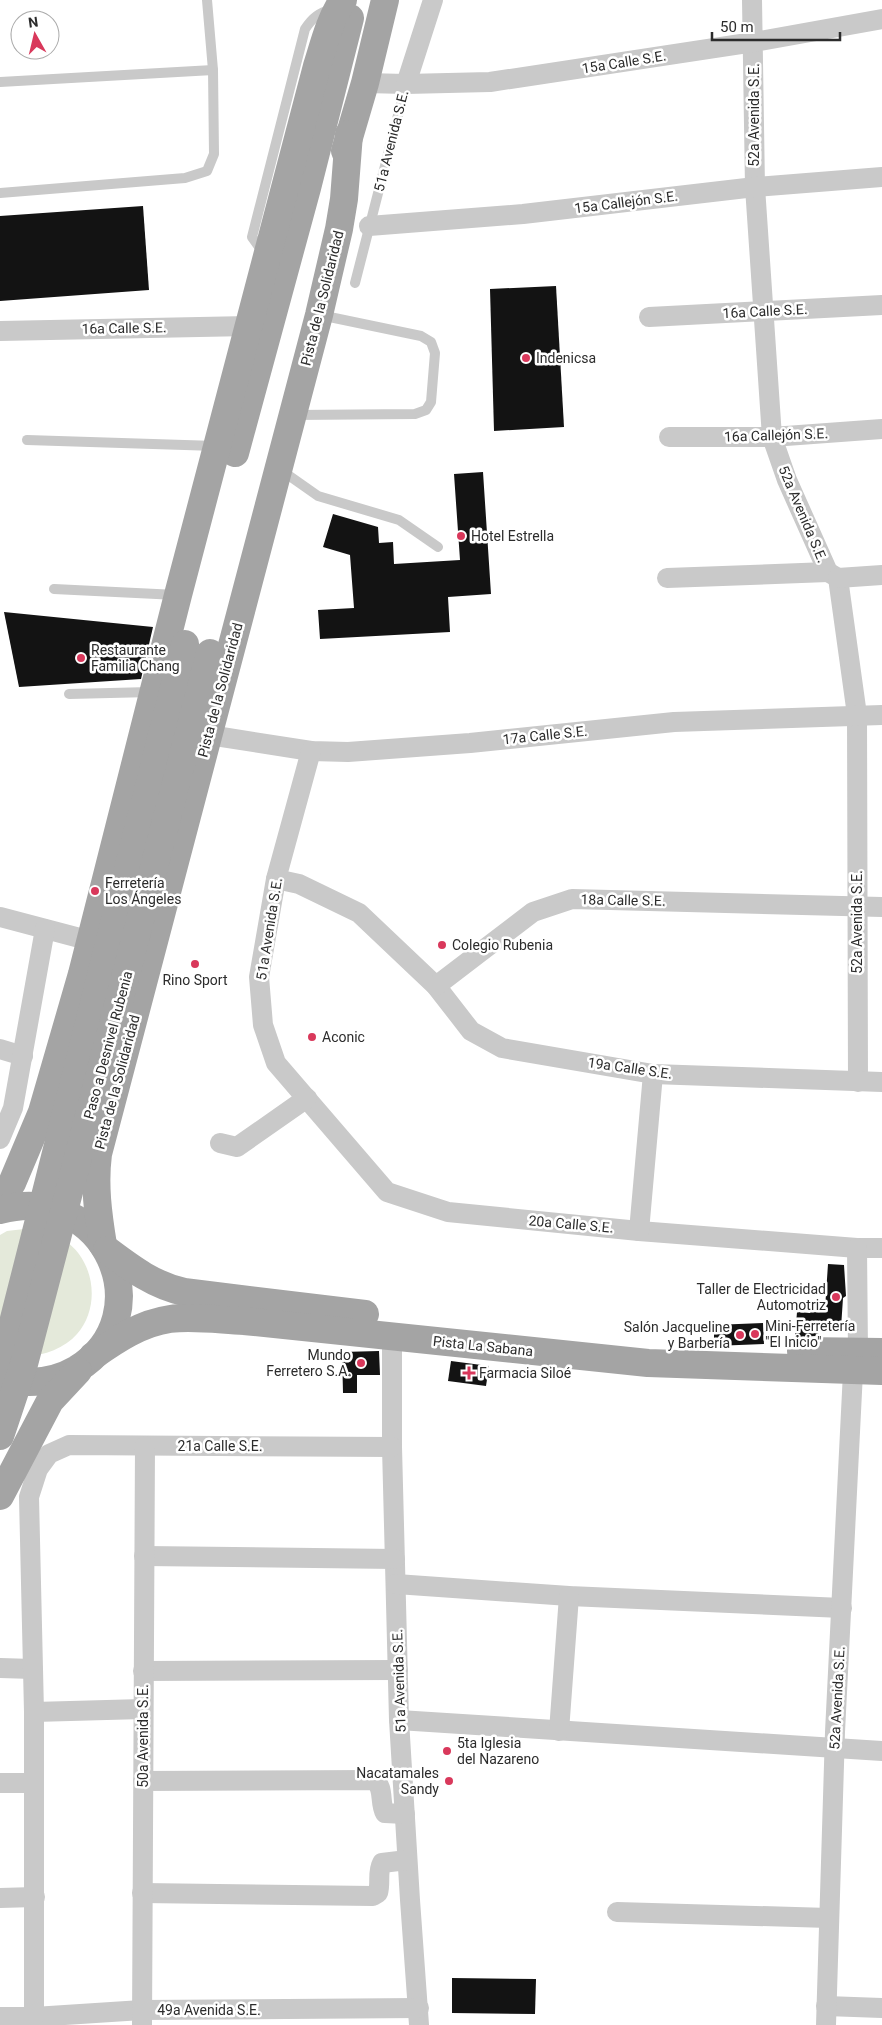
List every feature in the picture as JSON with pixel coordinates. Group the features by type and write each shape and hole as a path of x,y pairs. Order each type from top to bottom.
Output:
{"main road":[{"name":"Pista de la Solidaridad","path":"210,653 385,0"},
{"path":"0,1200 12,1183 42,1112 91,940 178,595 268,259 317,66 345,3"},
{"name":"Paso a Desnivel Rubenia","path":"0,1374 208,549 305,198 345,3"},
{"name":"Pista de la Solidaridad","path":"105,1247 97,1200 96,1174 98,1154 319,315 339,229 344,199 350,134"},
{"name":"Paso a Desnivel Rubenia","path":"0,1436 24,1364 210,653"},
{"path":"0,1210 17,1206 36,1205 62,1211 85,1225 105,1247 117,1279 118,1300 110,1330 90,1359 50,1402 0,1496"},
{"name":"Pista La Sabana","path":"105,1247 140,1274 163,1286 184,1292 646,1347 864,1358 882,1371"},
{"name":"Pista La Sabana","path":"90,1359 134,1330 169,1320 244,1321 648,1363 864,1358"},
{"path":"0,1378 25,1383 50,1380 66,1374 90,1359"}],"street":[{"name":"51a Avenida S.E.","path":"406,84 433,0"},
{"name":"52a Avenida S.E.","path":"752,0 755,187 772,436 787,480 833,575 857,714 858,1082"},
{"name":"15a Calle S.E.","path":"364,83 490,82 754,42 882,19"},
{"name":"15a Callejón S.E.","path":"369,226 523,214 755,187 882,177"},
{"name":"16a Calle S.E.","path":"649,317 882,305"},
{"name":"16a Calle S.E.","path":"0,331 249,326"},
{"name":"16a Callejón S.E.","path":"669,437 772,436 882,430"},
{"path":"667,578 882,575"},
{"name":"17a Calle S.E.","path":"209,735 311,751 348,752 470,743 674,722 857,714 882,715"},
{"name":"51a Avenida S.E.","path":"307,1098 276,1062 263,1025 259,977 276,879 311,751"},
{"path":"276,879 299,884 359,913 436,986"},
{"name":"18a Calle S.E.","path":"436,986 533,912 572,899 882,907"},
{"path":"0,917 91,940"},
{"path":"0,1139 13,1108 45,928"},
{"name":"19a Calle S.E.","path":"436,986 471,1031 502,1048 653,1074 882,1082"},
{"path":"0,1049 23,1056"},
{"path":"639,1231 653,1074"},
{"path":"220,1143 237,1147 307,1098"},
{"name":"20a Calle S.E.","path":"307,1098 388,1192 448,1212 639,1231 857,1248 882,1248"},
{"name":"52a Avenida S.E.","path":"826,2016 835,1748 842,1608 864,1358 857,1248"},
{"name":"51a Avenida S.E.","path":"392,1336 392,1447 399,1720 419,2017"},
{"name":"21a Calle S.E.","path":"33,1669 29,1497 38,1469 49,1454 69,1445 392,1447"},
{"name":"50a Avenida S.E.","path":"142,2018 145,1446"},
{"path":"144,1556 395,1559"},
{"path":"396,1584 569,1596 842,1608"},
{"path":"560,1730 569,1596"},
{"path":"0,1668 33,1669 34,2017"},
{"path":"144,1671 398,1670"},
{"path":"34,1712 143,1709"},
{"path":"399,1720 882,1750"},
{"path":"143,1781 374,1780 378,1783 384,1813 405,1814"},
{"path":"0,1783 33,1783"},
{"path":"142,1893 373,1896 378,1893 380,1888 380,1867 382,1863 407,1860"},
{"path":"0,1898 35,1897"},
{"path":"617,1912 829,1918"},
{"path":"826,2016 882,2008"},
{"name":"49a Avenida S.E.","path":"0,2017 419,2017"}],"lane":[{"path":"0,193 185,178 207,171 214,154 213,70 207,0"},
{"path":"0,82 213,70"},
{"name":"51a Avenida S.E.","path":"355,283 406,84"},
{"path":"292,415 415,414 426,410 431,402 435,353 431,342 421,336 319,315"},
{"path":"28,440 217,446"},
{"path":"278,468 318,496 399,520 438,547"},
{"path":"54,589 178,595"},
{"path":"69,694 154,692"}],"shaded area":[{"path":"24,1229 55,1236 64,1240 74,1249 88,1271 92,1298 85,1323 72,1339 54,1350 40,1355 26,1356 0,1349 0,1235 7,1231"}],"building":[{"path":"143,206 149,290 0,301 0,216"},
{"name":"Indenicsa","path":"556,286 564,427 494,431 490,289"},
{"path":"483,472 491,594 448,597 450,632 320,639 318,610 354,608 350,555 323,547 333,514 378,527 379,543 393,542 394,564 460,560 454,474"},
{"name":"Restaurante Familia Chang","path":"4,612 153,627 141,679 19,687"},
{"name":"Taller de Electricidad Automotriz","path":"828,1264 844,1265 846,1296 843,1298 841,1328 819,1326 818,1336 795,1337 797,1312 810,1313 811,1308 825,1309"},
{"path":"763,1323 764,1344 714,1346 714,1325"},
{"name":"Mundo Ferretero S.A.","path":"379,1351 380,1375 357,1375 357,1393 343,1393 342,1352"},
{"name":"Farmacia Siloé","path":"451,1361 489,1366 486,1386 448,1381"},
{"path":"452,1978 536,1979 535,2014 452,2013"}],"place":[{"name":"Indenicsa","path":"526,358"},
{"name":"Hotel Estrella","path":"461,536"},
{"name":"Restaurante Familia Chang","path":"81,658"},
{"name":"Ferretería Los Ángeles","path":"95,891"},
{"name":"Colegio Rubenia","path":"442,945"},
{"name":"Rino Sport","path":"195,964"},
{"name":"Aconic","path":"312,1037"},
{"name":"Taller de Electricidad Automotriz","path":"836,1297"},
{"name":"Mini-Ferretería \"El Inicio\"","path":"755,1334"},
{"name":"Salón Jacqueline y Barbería","path":"740,1335"},
{"name":"Mundo Ferretero S.A.","path":"361,1363"},
{"name":"Farmacia Siloé","path":"469,1373"},
{"name":"5ta Iglesia del Nazareno","path":"447,1751"},
{"name":"Nacatamales Sandy","path":"449,1781"}]}
